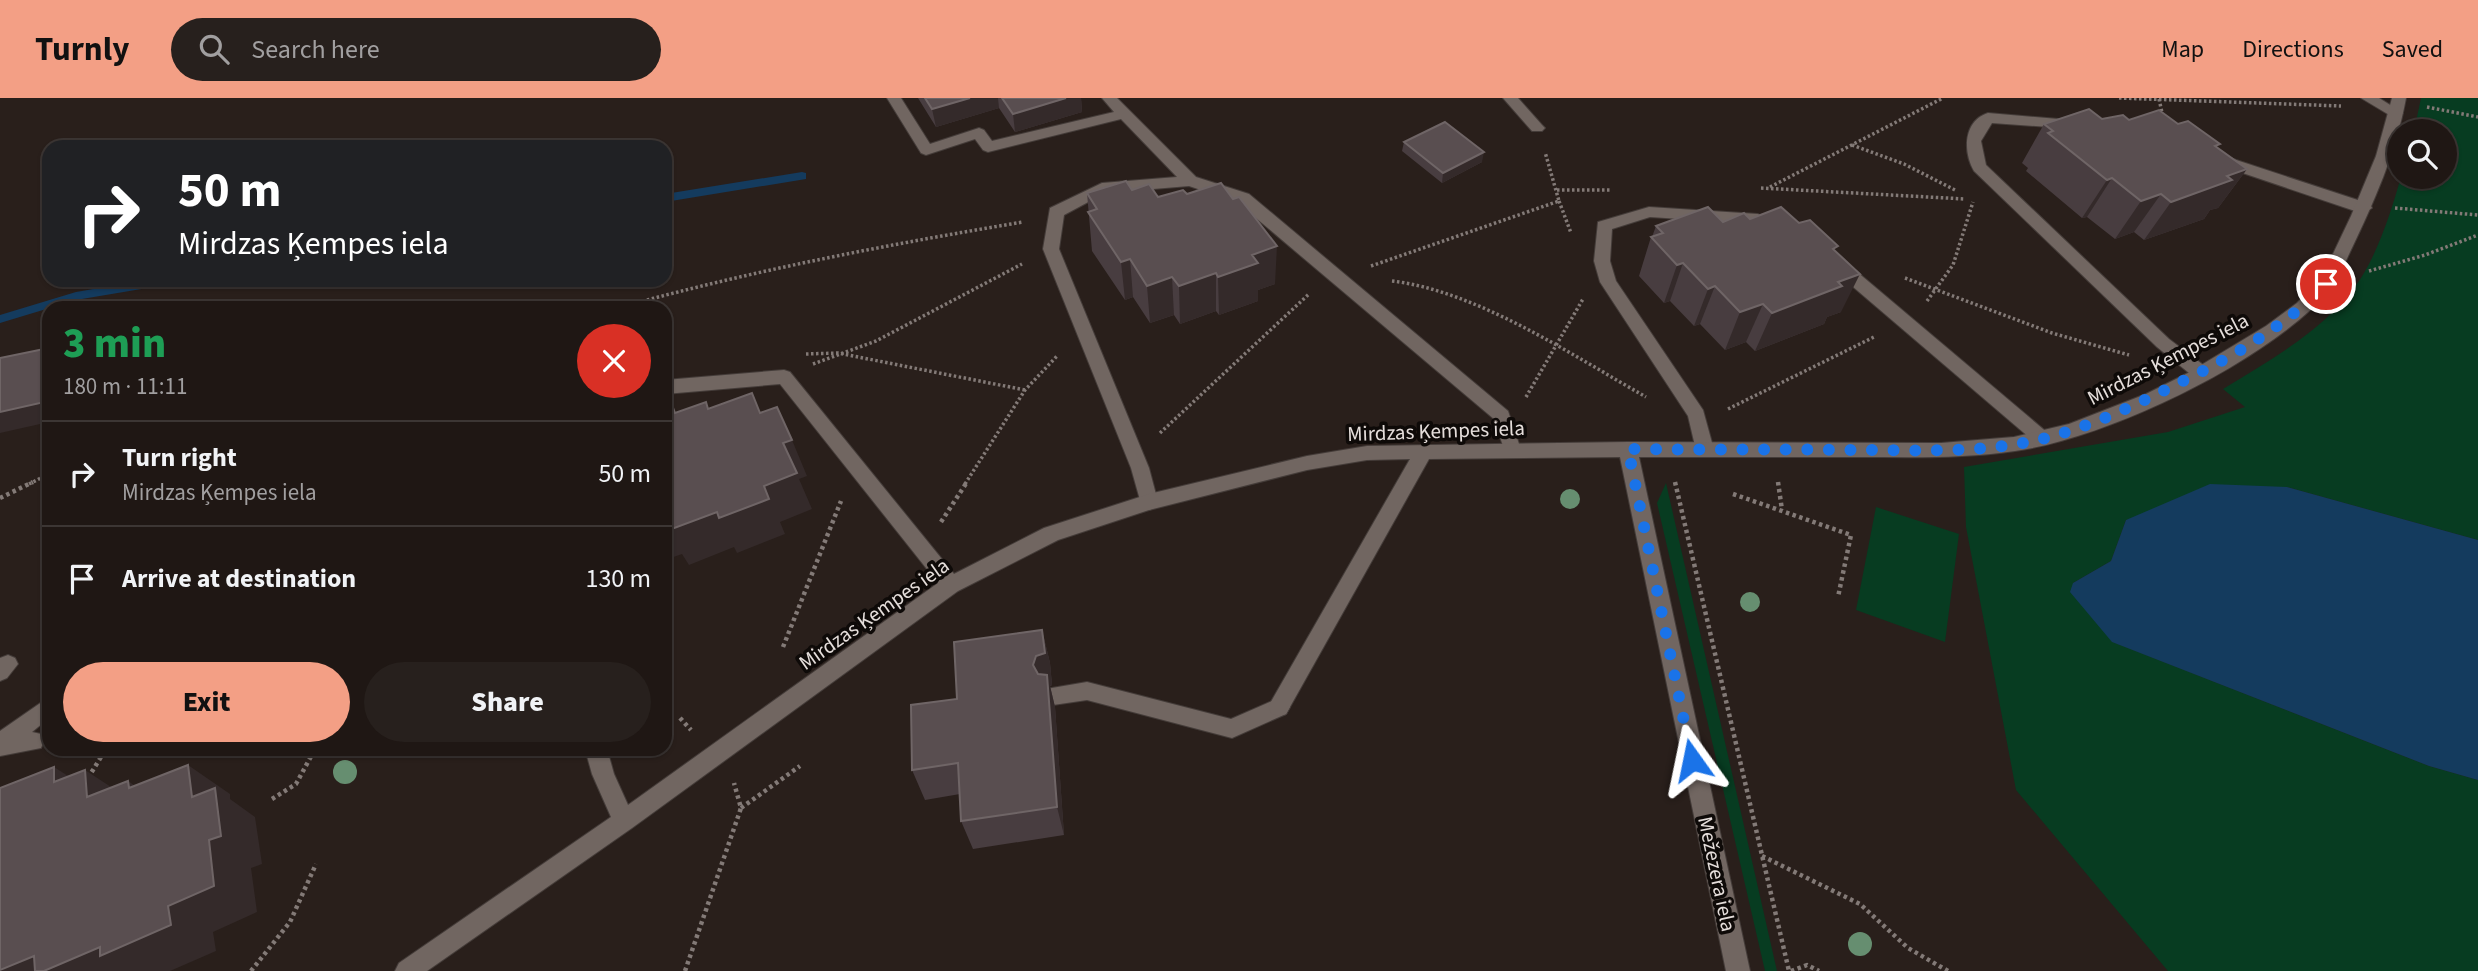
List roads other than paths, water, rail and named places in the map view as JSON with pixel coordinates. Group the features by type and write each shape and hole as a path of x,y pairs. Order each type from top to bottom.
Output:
{"street":[{"path":"894,98 926,150 979,132 988,147 1123,114"},
{"path":"1109,98 1191,181"},
{"path":"1510,98 1537,128"},
{"path":"2368,98 2398,104"},
{"name":"Mirdzas Ķempes iela","path":"407,971 624,821 951,585 1051,534 1149,502 1307,463 1367,453 1628,449 1939,450 1988,447 2043,439 2126,409 2264,337 2299,312 2326,284 2364,208 2398,104"},
{"path":"2091,125 1988,118 1976,131 1971,150 1979,167 2163,343 2200,372"},
{"path":"2205,155 2364,208"},
{"path":"1149,502 1140,468 1051,249 1056,212 1102,188 1191,181 1243,198 1502,416 1512,450"},
{"path":"1705,450 1697,415 1608,282 1602,261 1604,226 1648,212 1762,219 1772,223"},
{"path":"1824,253 2043,439"},
{"path":"672,386 784,377 951,585"},
{"name":"Mežezera iela","path":"1628,449 1738,971"},
{"path":"1054,696 1087,691 1231,729 1279,706 1424,451"},
{"path":"0,745 42,712"},
{"path":"0,745 33,741"},
{"path":"598,756 624,821"}],"water":[{"path":"2210,484 2287,487 2478,540 2478,780 2429,766 2112,642 2070,592 2073,583 2111,561 2126,520"}],"waterway":[{"path":"672,197 802,176"},
{"path":"59,301 129,287"},
{"path":"0,319 42,306"}]}
